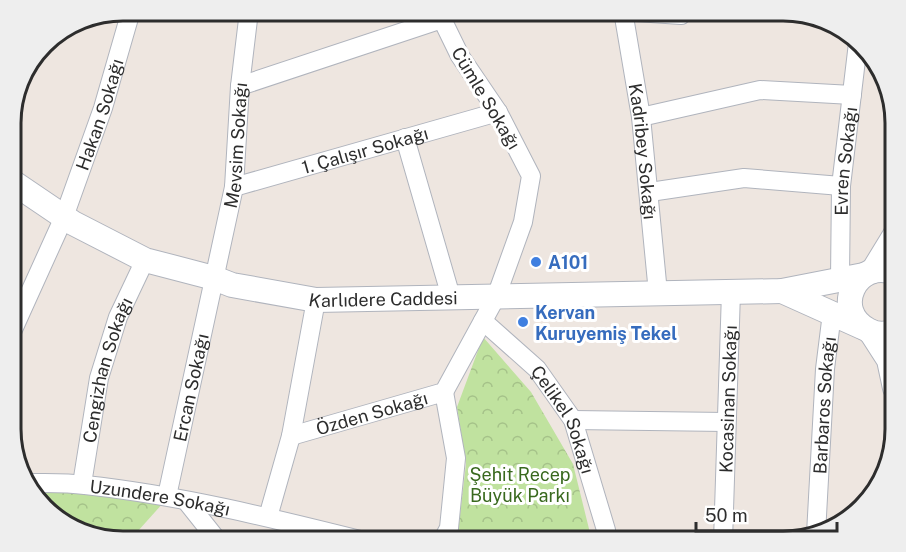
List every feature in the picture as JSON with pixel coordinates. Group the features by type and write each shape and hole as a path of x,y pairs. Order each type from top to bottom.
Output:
{"street":[{"name":"Hakan Sokağı","path":"21,311 63,216 103,108 128,21"},
{"name":"Mevsim Sokağı","path":"213,278 234,187 240,86 248,21"},
{"path":"240,86 423,21"},
{"name":"Cümle Sokağı","path":"443,21 460,56 498,112 531,176 523,222 496,297 483,321"},
{"name":"Kadribey Sokağı","path":"624,21 642,117 658,292"},
{"name":"Evren Sokağı","path":"840,279 841,186 857,53"},
{"path":"642,117 760,90 852,95"},
{"name":"1. Çalışır Sokağı","path":"234,187 498,112"},
{"path":"405,138 451,297"},
{"path":"650,192 744,178 841,186"},
{"name":"Karlıdere Caddesi","path":"21,189 63,216 145,260 232,285 316,300 782,291 877,273"},
{"path":"885,256 877,273 857,282 850,301 851,311 856,321 867,330 885,355"},
{"name":"Cengizhan Sokağı","path":"82,484 99,378 118,317 145,260"},
{"name":"Ercan Sokağı","path":"167,496 213,278"},
{"name":"Karlıdere Caddesi","path":"782,291 867,330"},
{"name":"Kocasinan Sokağı","path":"723,531 731,292"},
{"name":"Özden Sokağı","path":"268,518 291,436 316,300"},
{"name":"Barbaros Sokağı","path":"816,525 825,369 832,313"},
{"name":"Özden Sokağı","path":"291,436 444,392 483,321"},
{"name":"Çelikel Sokağı","path":"483,321 537,369 573,420 606,531"},
{"path":"867,330 885,333"},
{"path":"444,392 456,459 447,531"},
{"path":"573,420 726,422"},
{"name":"Uzundere Sokağı","path":"37,483 82,484 167,496 322,531"},
{"path":"188,502 210,531"}],"green space":[{"name":"Şehit Recep Büyük Parkı","path":"483,337 531,392 573,464 590,531 458,531 466,464 457,407"},
{"path":"40,484 164,502 138,531 110,530 97,528 72,517 61,510 40,489"}],"place":[{"name":"A101","path":"536,262"},
{"name":"Kervan Kuruyemiş Tekel","path":"523,322"}]}
